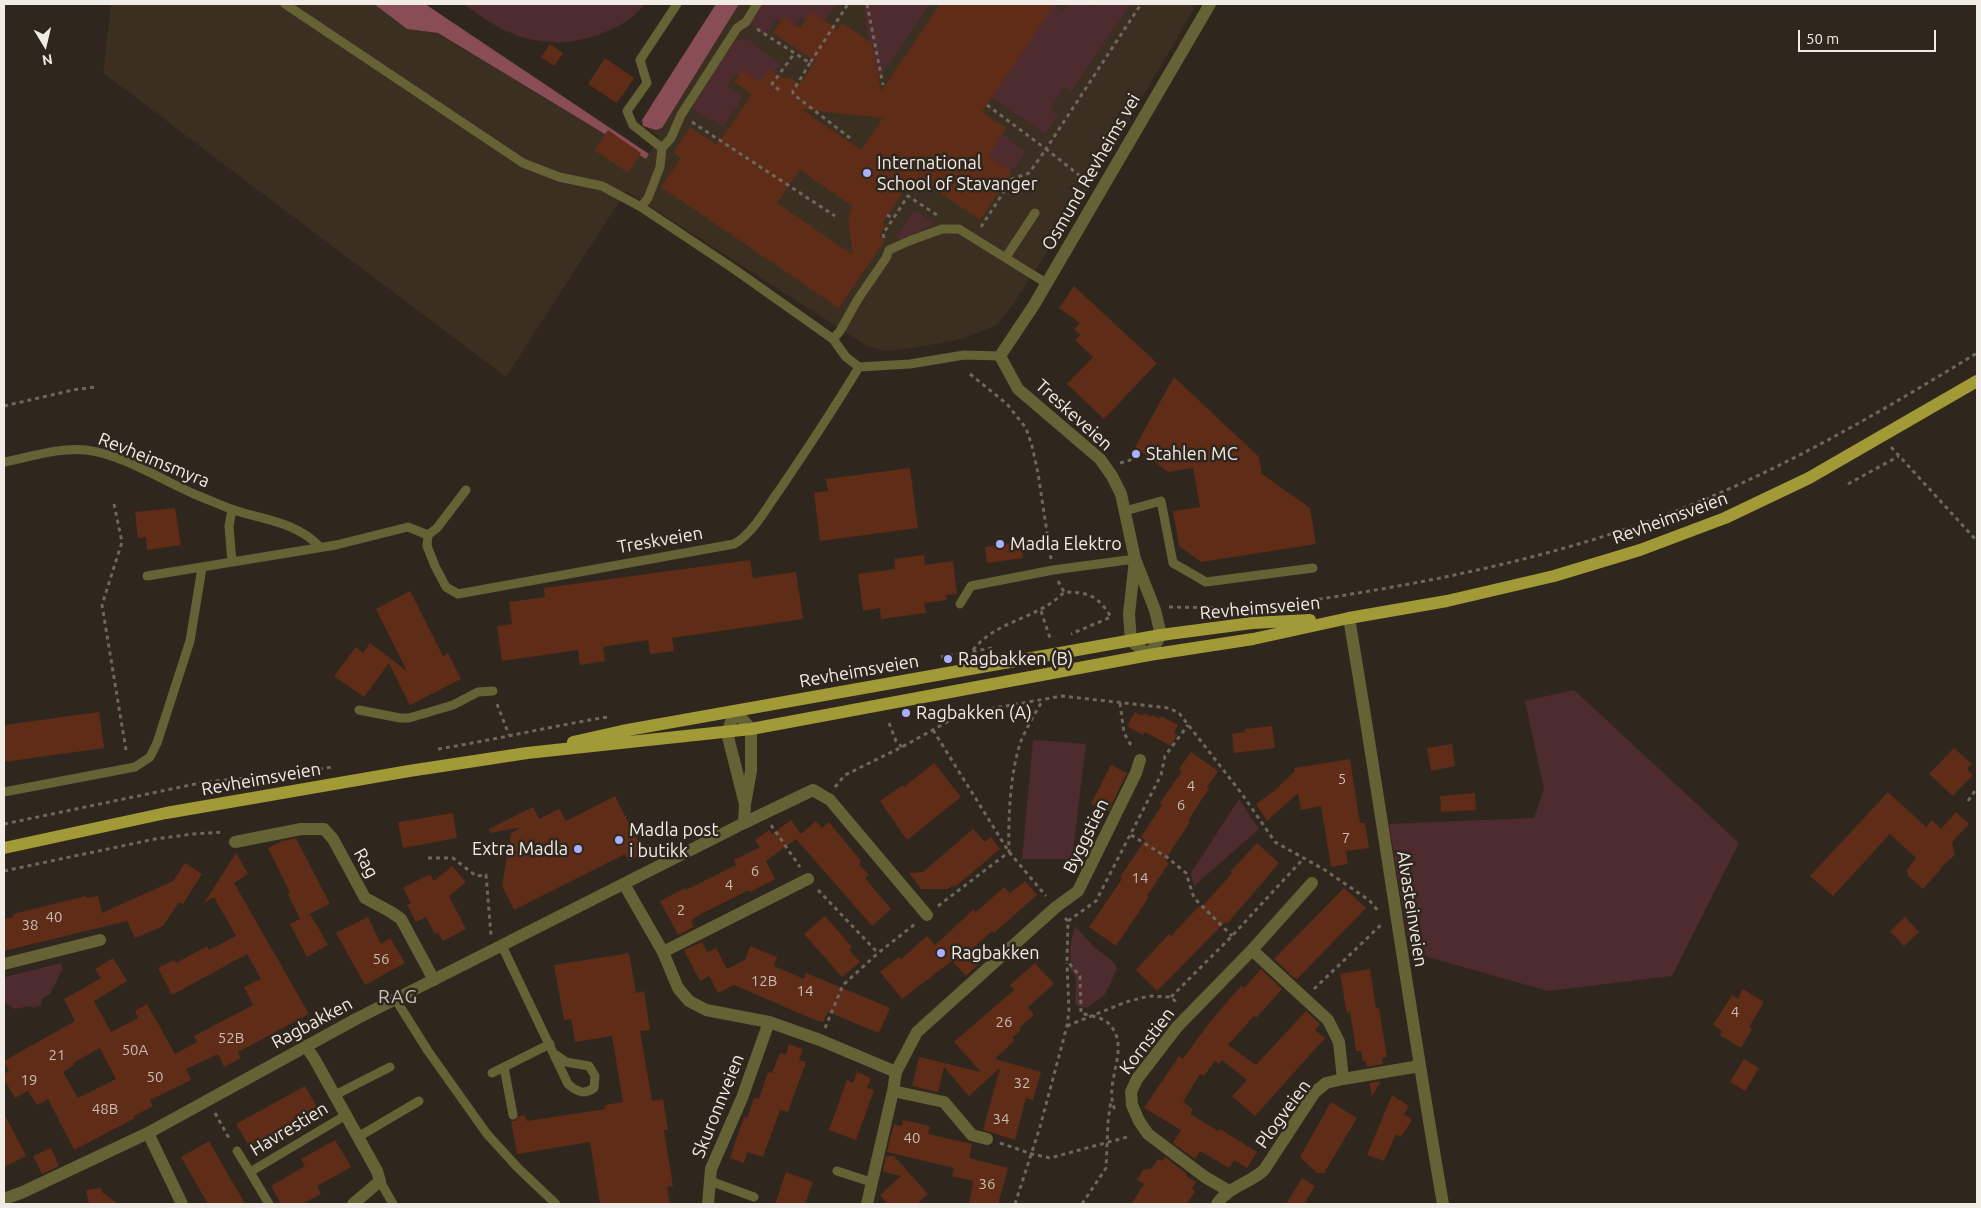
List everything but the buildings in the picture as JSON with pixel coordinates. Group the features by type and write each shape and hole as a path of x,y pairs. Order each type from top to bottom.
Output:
{"main road":[{"name":"Revheimsveien","path":"4,848 166,813 409,771 526,753 751,729 1149,655 1253,639 1349,618 1447,600 1554,576 1640,550 1725,518 1809,478 1977,381"},
{"name":"Revheimsveien","path":"526,753 622,731 1161,635 1252,623 1349,618"}],"street":[{"name":"Osmund Revheims vei","path":"1000,356 1046,283 1210,4"},
{"name":"Treskeveien","path":"1000,356 1018,388 1100,459 1112,476 1125,511 1135,559 1155,610 1161,635"},
{"name":"Treskeveien","path":"1130,641 1129,614 1135,559"},
{"name":"Alvasteinveien","path":"1349,618 1370,741 1396,924 1443,1204"},
{"path":"1130,641 1149,655 1161,635"},
{"path":"744,823 745,804 751,771 751,729 735,711 727,733 745,804"},
{"name":"Byggstien","path":"868,1204 871,1182 896,1072 917,1032 1056,907 1078,891 1136,773 1140,760"},
{"name":"Ragbakken","path":"4,1199 148,1133 281,1060 307,1048 356,1019 744,823 813,790 827,797"},
{"path":"827,797 927,915"},
{"name":"Rag","path":"234,842 301,829 324,829 333,839 365,898 401,919 434,980"},
{"path":"663,952 808,878"},
{"name":"Kornstien","path":"1229,1191 1205,1177 1148,1134 1139,1121 1132,1104 1131,1092 1137,1079 1157,1051 1189,1014 1252,950 1312,883"},
{"path":"624,884 663,952 678,988 689,1001 706,1010 769,1022 820,1040 896,1072"},
{"path":"4,964 100,940"},
{"path":"1252,950 1328,1020 1339,1042 1343,1079"},
{"name":"Skuronnveien","path":"708,1204 711,1168 742,1098 769,1022"},
{"name":"Havrestien","path":"307,1048 377,1171 380,1181"},
{"name":"Plogveien","path":"1217,1204 1229,1191 1256,1177 1264,1170 1315,1092 1326,1084 1343,1079 1420,1066"},
{"path":"893,1091 944,1102 972,1135 987,1139"},
{"path":"148,1133 182,1204"},
{"path":"352,1204 380,1181"}],"lane":[{"path":"285,4 523,163 559,177 602,186 641,207 734,269 833,339 846,357 859,367 910,364 964,355 1000,356"},
{"path":"662,148 633,125 627,111 647,83 640,60 677,4"},
{"path":"641,207 648,198 660,167 662,148 671,138 681,115 736,28 746,22 757,4"},
{"path":"1006,257 1035,213"},
{"path":"833,339 886,258 889,250 942,229 959,229 1046,283"},
{"name":"Treskveien","path":"428,535 427,546 435,566 446,587 458,594 734,544 744,538 758,520 835,407 859,367"},
{"name":"Revheimsmyra","path":"4,462 79,449 94,451 128,463 232,509 287,525 306,534 320,547"},
{"path":"147,576 320,547 408,527 428,535 437,528 466,490"},
{"path":"1125,511 1161,501 1173,563 1206,582 1313,568"},
{"path":"232,509 229,526 232,562"},
{"path":"960,604 970,586 1053,570 1135,559"},
{"path":"4,792 135,768 150,757 157,743 190,640 202,568"},
{"path":"359,710 409,718 454,705 478,692 492,691"},
{"path":"502,946 526,998 556,1055 568,1084 579,1092 585,1093 594,1088 595,1076 588,1066 566,1062 556,1055"},
{"path":"396,1000 428,1051 487,1134 518,1168 556,1204"},
{"path":"492,1073 550,1044"},
{"path":"335,1095 390,1067"},
{"path":"504,1067 513,1115"},
{"path":"358,1137 420,1101"},
{"name":"Havrestien","path":"250,1172 346,1116"},
{"name":"Havrestien","path":"237,1151 269,1204"},
{"path":"837,1171 871,1182"},
{"path":"710,1180 754,1197"},
{"path":"380,1181 393,1204"}],"path":[{"path":"848,4 810,63 793,94 850,138"},
{"path":"867,4 883,85"},
{"path":"974,238 1012,179 1029,173 1141,4"},
{"path":"746,22 810,63"},
{"path":"779,90 772,84 794,54"},
{"path":"987,105 1092,186"},
{"path":"681,115 835,216"},
{"path":"889,250 883,234 908,196 959,229"},
{"path":"888,215 893,218"},
{"path":"1274,605 1347,595 1443,578 1524,559 1630,528 1714,496 1798,456 1868,418 1977,353"},
{"path":"970,374 1007,404 1026,428 1038,473 1053,570 1064,592"},
{"path":"4,406 72,390 96,387"},
{"path":"1882,437 1977,541"},
{"path":"1848,484 1899,456"},
{"path":"1120,464 1137,458"},
{"path":"114,504 122,542 102,605 126,750"},
{"path":"973,650 987,637 1020,618 1041,611 1064,592 1087,593 1097,599 1111,617 1068,636"},
{"path":"1169,607 1238,609"},
{"path":"1041,611 1050,638"},
{"path":"932,659 973,650 999,647"},
{"path":"492,691 509,735"},
{"path":"827,797 845,775 962,715 1062,696 1169,708 1179,713 1242,794 1274,842 1325,870 1369,900 1379,912 1383,933"},
{"path":"1009,852 1008,821 1016,761 1021,742 1030,721 1043,700"},
{"path":"1120,703 1124,733 1140,760"},
{"path":"434,750 611,716"},
{"path":"889,723 892,733 902,747"},
{"path":"1068,921 1096,901 1161,775 1165,756 1188,725"},
{"path":"933,730 1009,852 1068,921 1067,961 1070,1010 1032,1154 1015,1204"},
{"path":"4,824 205,782 250,776 277,775 342,765"},
{"path":"1968,801 1977,788"},
{"path":"774,830 808,878 878,953"},
{"path":"4,871 83,853 193,834 221,831 231,834 234,842"},
{"path":"1131,835 1168,858 1186,873 1194,898 1232,936"},
{"path":"820,1040 843,985 878,953 1009,852"},
{"path":"428,858 453,858 476,876 486,875 491,936 502,946"},
{"path":"1171,997 1232,936 1303,859"},
{"path":"1305,998 1381,923 1396,924"},
{"path":"1067,961 1080,976 1081,1013 1102,1019 1110,1025 1118,1040 1106,1168 1082,1204"},
{"path":"1067,1026 1126,1002 1149,996 1171,997 1189,1014"},
{"path":"1111,1100 1118,1114"},
{"path":"215,1113 237,1151"},
{"path":"987,1139 1050,1158 1107,1144 1136,1134 1131,1130"}],"shaded area":[{"path":"111,4 374,4 407,29 437,33 646,159 659,137 648,129 728,4 1197,4 1090,187 1011,307 997,325 962,339 913,348 885,351 867,346 626,191 506,377 103,73"},
{"path":"374,4 425,4 649,154 646,159 438,33 407,29"},
{"path":"463,4 645,4 629,20 600,34 574,41 548,42 522,37 509,32 491,23"},
{"path":"716,4 739,4 662,128 656,130 643,126 642,120"},
{"path":"755,4 836,4 818,29 801,17 792,30 777,19 765,36 751,24 749,12"},
{"path":"863,4 930,4 876,82"},
{"path":"1054,4 1063,10 1068,4 1088,4 1094,7 1096,4 1131,4 1071,92 1064,88 1050,109 1058,115 1045,134 989,96"},
{"path":"742,38 749,40 780,64 764,89 751,85 735,74 727,86 743,97 723,127 692,108 728,49 734,42"},
{"path":"997,129 1025,152 1016,167 1005,173 982,156"},
{"path":"914,210 935,223 901,240 896,237"},
{"path":"1574,690 1739,843 1672,976 1548,991 1410,952 1389,824 1534,818 1544,789 1525,701"},
{"path":"1033,740 1086,744 1072,859 1022,859"},
{"path":"1239,799 1259,829 1194,886 1191,873"},
{"path":"1075,926 1094,947 1114,962 1117,969 1105,995 1087,1008 1075,1005 1076,977 1070,970 1071,941"},
{"path":"61,963 63,968 50,994 41,999 42,1004 34,1008 30,1006 15,1009 5,1003 5,977"}],"place":[{"name":"International School of Stavanger","path":"867,173"},
{"name":"Stahlen MC","path":"1136,454"},
{"name":"Madla Elektro","path":"1000,544"},
{"name":"Ragbakken (B)","path":"948,659"},
{"name":"Ragbakken (A)","path":"906,713"},
{"name":"Madla post i butikk","path":"619,840"},
{"name":"Extra Madla","path":"578,849"},
{"name":"Ragbakken","path":"941,953"}],"district":[{"name":"RAG","path":"398,997"}]}
